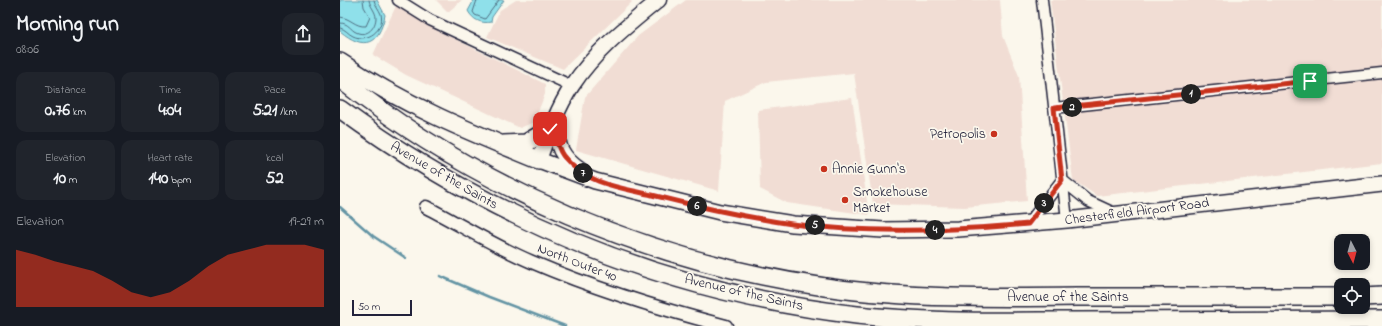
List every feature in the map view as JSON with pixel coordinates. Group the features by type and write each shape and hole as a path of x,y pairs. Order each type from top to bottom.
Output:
{"highway":[{"path":"340,62 380,88 405,101 461,128 540,160"},
{"name":"Avenue of the Saints","path":"340,79 391,116 440,148 492,177 545,203 599,227 654,246 768,277 855,290 944,297 1334,297"},
{"name":"Avenue of the Saints","path":"340,109 390,144 440,176 545,230 655,272 712,288 769,301 857,314 946,320 1382,320"},
{"path":"499,144 526,143 552,125"},
{"path":"1370,296 1382,296"}],"main road":[{"path":"540,160 552,125 572,86 597,54 611,40 659,0"},
{"path":"552,125 561,153 572,165 595,181"},
{"name":"Chesterfield Airport Road","path":"540,160 595,181 720,212 794,224 844,228 922,230 965,229 1028,224 1382,184"}],"street":[{"path":"398,0 430,20 572,86"},
{"path":"1042,0 1067,220"},
{"path":"1054,108 1382,73"},
{"path":"1062,180 1088,201 1116,214"},
{"path":"1028,224 1062,180"},
{"name":"North Outer 40","path":"426,207 537,264 608,292 675,313 726,326"}],"shaded area":[{"path":"436,0 462,0 448,12"},
{"path":"516,0 630,0 632,2 563,69 487,37 500,10"},
{"path":"686,0 1000,0 1003,36 1019,76 1027,201 965,207 873,204 854,73 766,82 725,101 719,191 576,150 585,97 638,36"},
{"path":"1050,0 1382,0 1382,163 1097,196 1073,180"},
{"path":"396,6 437,30 545,84 545,94 534,122 520,128 406,75 373,55"},
{"path":"852,98 869,215 787,203 760,189 758,110"}],"water":[{"path":"340,0 377,0 385,15 379,33 374,39 363,43 356,41 340,31"},
{"path":"474,0 504,0 492,17 491,22 484,22 478,21 472,17 468,11"}],"waterway":[{"path":"340,207 373,236 406,258"},
{"path":"440,276 489,297 565,326"}],"place":[{"name":"Petropolis","path":"994,134"},
{"name":"Annie Gunn's","path":"824,169"},
{"name":"Smokehouse Market","path":"845,200"}],"route":[{"path":"550,129 554,121 558,146 561,153 572,165 595,181 720,212 794,224 844,228 922,230 980,228 1028,224 1062,180 1054,108 1310,81"}]}
